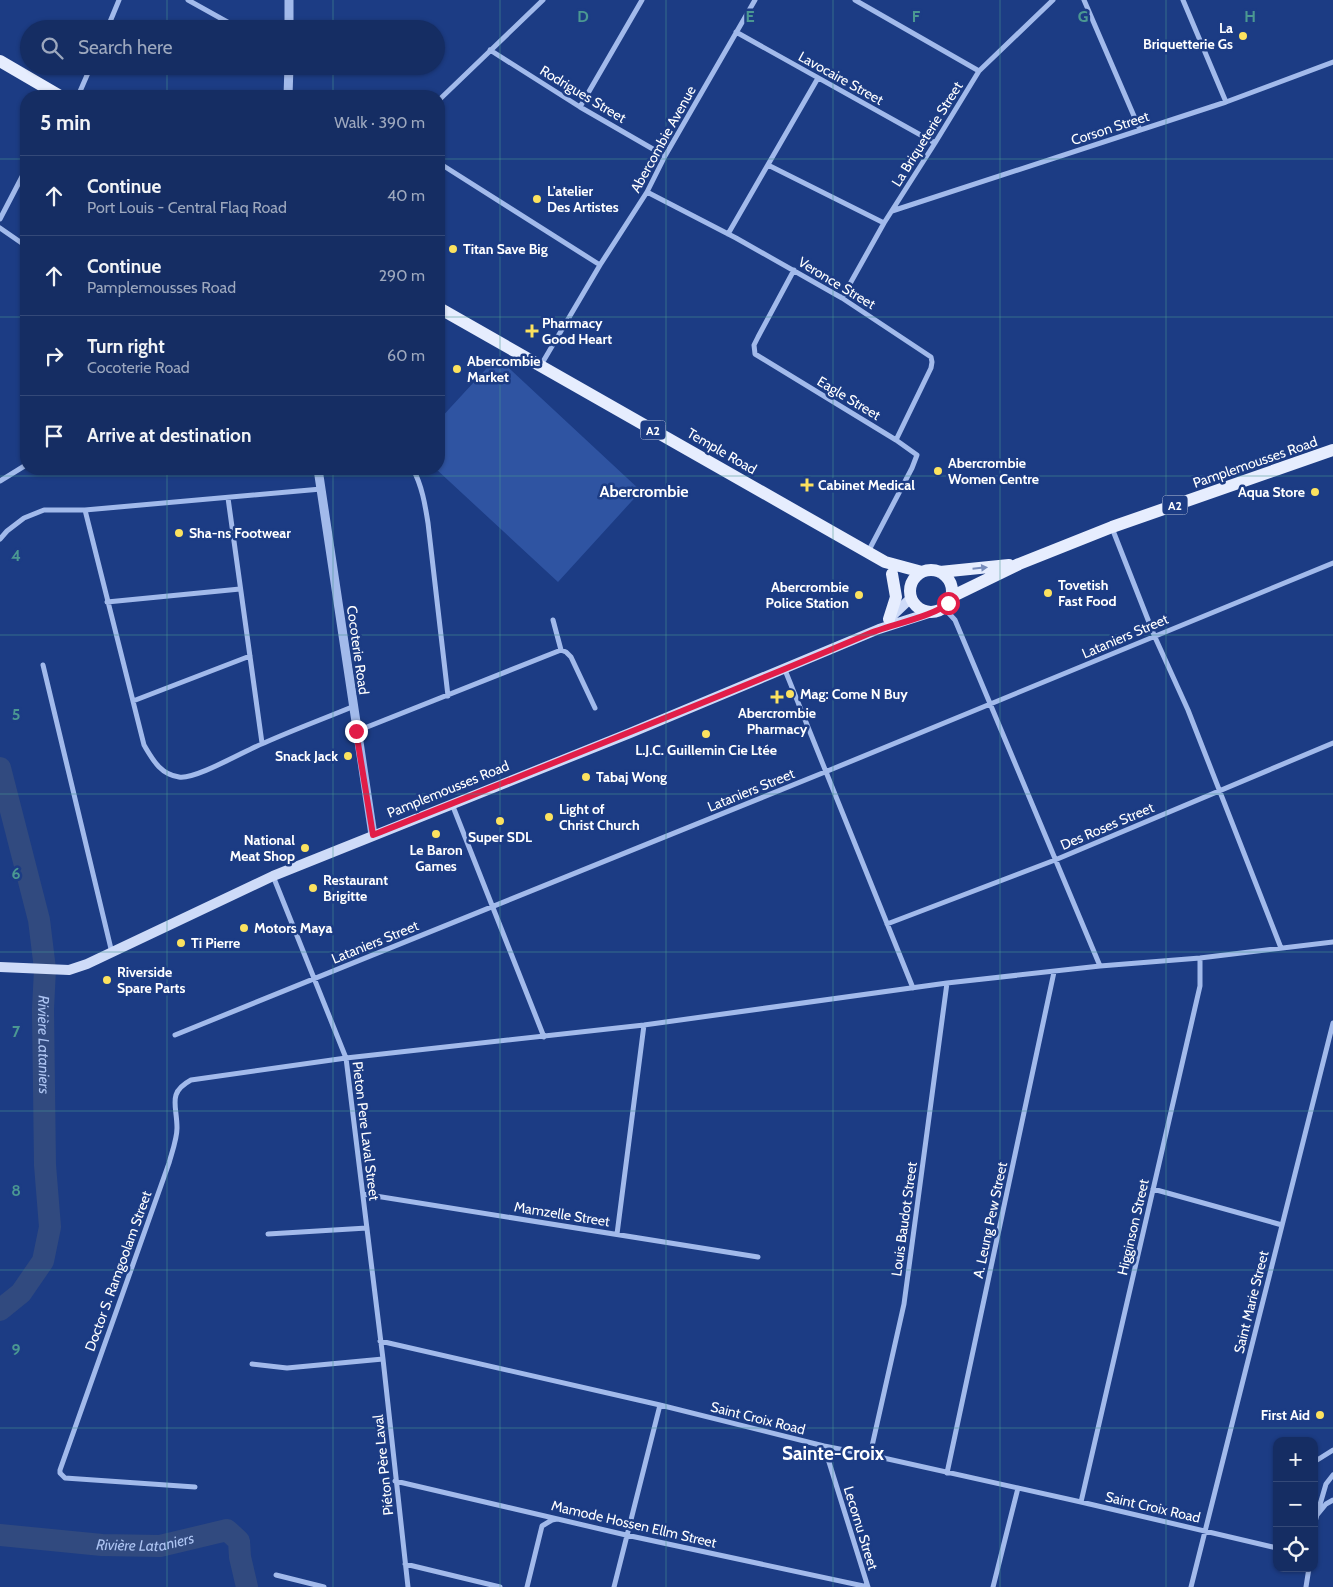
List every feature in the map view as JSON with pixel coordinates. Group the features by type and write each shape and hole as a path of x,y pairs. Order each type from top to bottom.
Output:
{"main road":[{"path":"0,61 20,73"},
{"path":"24,75 50,90"},
{"name":"Temple Road","path":"445,311 885,562 922,572"},
{"name":"Pamplemousses Road","path":"948,602 1019,564 1112,527 1333,450"},
{"name":"Temple Road","path":"885,562 892,574 910,595"},
{"name":"Pamplemousses Road","path":"940,572 1019,564"},
{"name":"A2","path":"922,572 931,570 940,572"},
{"path":"878,629 910,595 913,580 922,572"},
{"path":"940,572 949,580 951,586 948,602"},
{"path":"889,619 896,597 892,574"},
{"name":"A2","path":"910,595 913,603 921,610 932,612 948,602"},
{"path":"878,629 932,612"},
{"name":"Pamplemousses Road","path":"0,968 69,970 87,964 273,876 785,670 878,629"}],"street":[{"path":"111,20 119,0"},
{"path":"188,0 224,20"},
{"path":"288,0 289,20"},
{"path":"445,94 543,0"},
{"path":"580,107 642,0"},
{"name":"Abercombie Avenue","path":"541,365 600,264 646,192 755,0"},
{"path":"855,0 979,72"},
{"name":"La Briqueterie Street","path":"842,298 884,223 979,72 1053,0"},
{"path":"1084,0 1140,130"},
{"path":"1183,0 1226,102"},
{"name":"Lavocaire Street","path":"736,32 935,143"},
{"name":"Rodrigues Street","path":"490,50 580,107 665,156"},
{"name":"Corson Street","path":"892,211 1226,102 1333,62"},
{"path":"81,90 87,75"},
{"path":"288,75 288,90"},
{"path":"728,234 818,78"},
{"path":"768,164 884,223"},
{"path":"445,167 600,264"},
{"path":"0,219 20,181"},
{"name":"Veronce Street","path":"646,192 794,270 842,298 931,357 931,368 896,440"},
{"path":"0,228 20,242"},
{"name":"Eagle Street","path":"794,270 758,336 754,345 755,354 916,453 917,459 868,552"},
{"path":"0,480 20,468"},
{"name":"Cocoterie Road","path":"319,475 352,707 373,835"},
{"path":"415,475 423,494 428,522 448,696"},
{"path":"0,539 24,518 44,510 85,510 321,489"},
{"path":"228,498 262,743"},
{"path":"85,510 144,745 157,766 168,774 182,778 196,774 262,743 352,707"},
{"path":"1112,527 1154,635 1188,710 1281,948"},
{"name":"Lataniers Street","path":"176,1035 825,772 1154,635 1333,563"},
{"path":"107,602 240,590"},
{"path":"948,602 1100,966"},
{"path":"553,620 561,650"},
{"path":"356,731 561,650 571,657 595,708"},
{"path":"133,701 250,656"},
{"path":"43,665 112,953"},
{"path":"785,670 913,988"},
{"name":"Des Roses Street","path":"887,924 1055,860 1333,743"},
{"path":"452,804 544,1037"},
{"name":"Pieton Pere Laval Street","path":"273,876 346,1058 380,1341"},
{"path":"346,1058 644,1025 947,983 1100,966 1200,958 1333,942"},
{"name":"Higginson Street","path":"1081,1502 1200,986 1200,958"},
{"name":"A. Leung Pew Street","path":"947,1473 1054,972"},
{"name":"Louis Baudot Street","path":"870,1455 904,1304 947,983"},
{"name":"Saint Marie Street","path":"1192,1587 1333,1024"},
{"path":"617,1234 644,1025"},
{"name":"Doctor S. Ramgoolam Street","path":"195,1486 66,1478 60,1473 61,1464 169,1163 177,1129 174,1097 182,1084 191,1080 346,1058"},
{"path":"1153,1189 1282,1225"},
{"name":"Mamzelle Street","path":"363,1194 758,1257"},
{"path":"268,1234 367,1228"},
{"name":"Saint Croix Road","path":"380,1341 660,1405 824,1446 1081,1502 1273,1547"},
{"name":"Piéton Père Laval","path":"380,1341 408,1587"},
{"path":"252,1364 288,1368 383,1359"},
{"path":"614,1587 660,1405"},
{"name":"Lecornu Street","path":"824,1446 868,1587"},
{"path":"1318,1459 1333,1450"},
{"path":"1318,1509 1326,1484 1333,1475"},
{"name":"Mamode Hossen Ellm Street","path":"395,1480 626,1535 868,1587"},
{"path":"993,1587 1018,1488"},
{"path":"1318,1514 1326,1504 1333,1500"},
{"path":"527,1587 542,1526 552,1520 561,1519"},
{"path":"405,1564 500,1587"},
{"path":"1306,1587 1308,1572"},
{"path":"276,1575 324,1587"}],"shaded area":[{"path":"497,357 641,491 558,582 442,475 445,475 445,413"}],"waterway":[{"name":"Rivière Lataniers","path":"0,768 39,920 45,969 43,1009 45,1165 50,1227 43,1261 21,1293 0,1310"},
{"name":"Rivière Lataniers","path":"0,1535 102,1545 160,1546 227,1530 239,1541 240,1557 247,1587"}],"place":[{"name":"La Briquetterie Gs","path":"1243,36"},
{"name":"L'atelier Des Artistes","path":"537,199"},
{"name":"Titan Save Big","path":"453,249"},
{"name":"Pharmacy Good Heart","path":"532,331"},
{"name":"Abercombie Market","path":"457,369"},
{"name":"Abercrombie Women Centre","path":"938,471"},
{"name":"Cabinet Medical","path":"807,485"},
{"name":"Aqua Store","path":"1315,492"},
{"name":"Sha-ns Footwear","path":"179,533"},
{"name":"Tovetish Fast Food","path":"1048,593"},
{"name":"Abercrombie Police Station","path":"859,595"},
{"name":"Mag: Come N Buy","path":"790,694"},
{"name":"Abercrombie Pharmacy","path":"777,697"},
{"name":"L.J.C. Guillemin Cie Ltée","path":"706,734"},
{"name":"Snack Jack","path":"348,756"},
{"name":"Tabaj Wong","path":"586,777"},
{"name":"Light of Christ Church","path":"549,817"},
{"name":"Super SDL","path":"500,821"},
{"name":"Le Baron Games","path":"436,834"},
{"name":"National Meat Shop","path":"305,848"},
{"name":"Restaurant Brigitte","path":"313,888"},
{"name":"Motors Maya","path":"244,928"},
{"name":"Ti Pierre","path":"181,943"},
{"name":"Riverside Spare Parts","path":"107,980"},
{"name":"First Aid","path":"1320,1415"}],"district":[{"name":"Abercrombie","path":"644,491"},
{"name":"Sainte-Croix","path":"833,1453"}],"route":[{"path":"356,731 373,835 785,670 878,629 938,611 948,603"}]}
